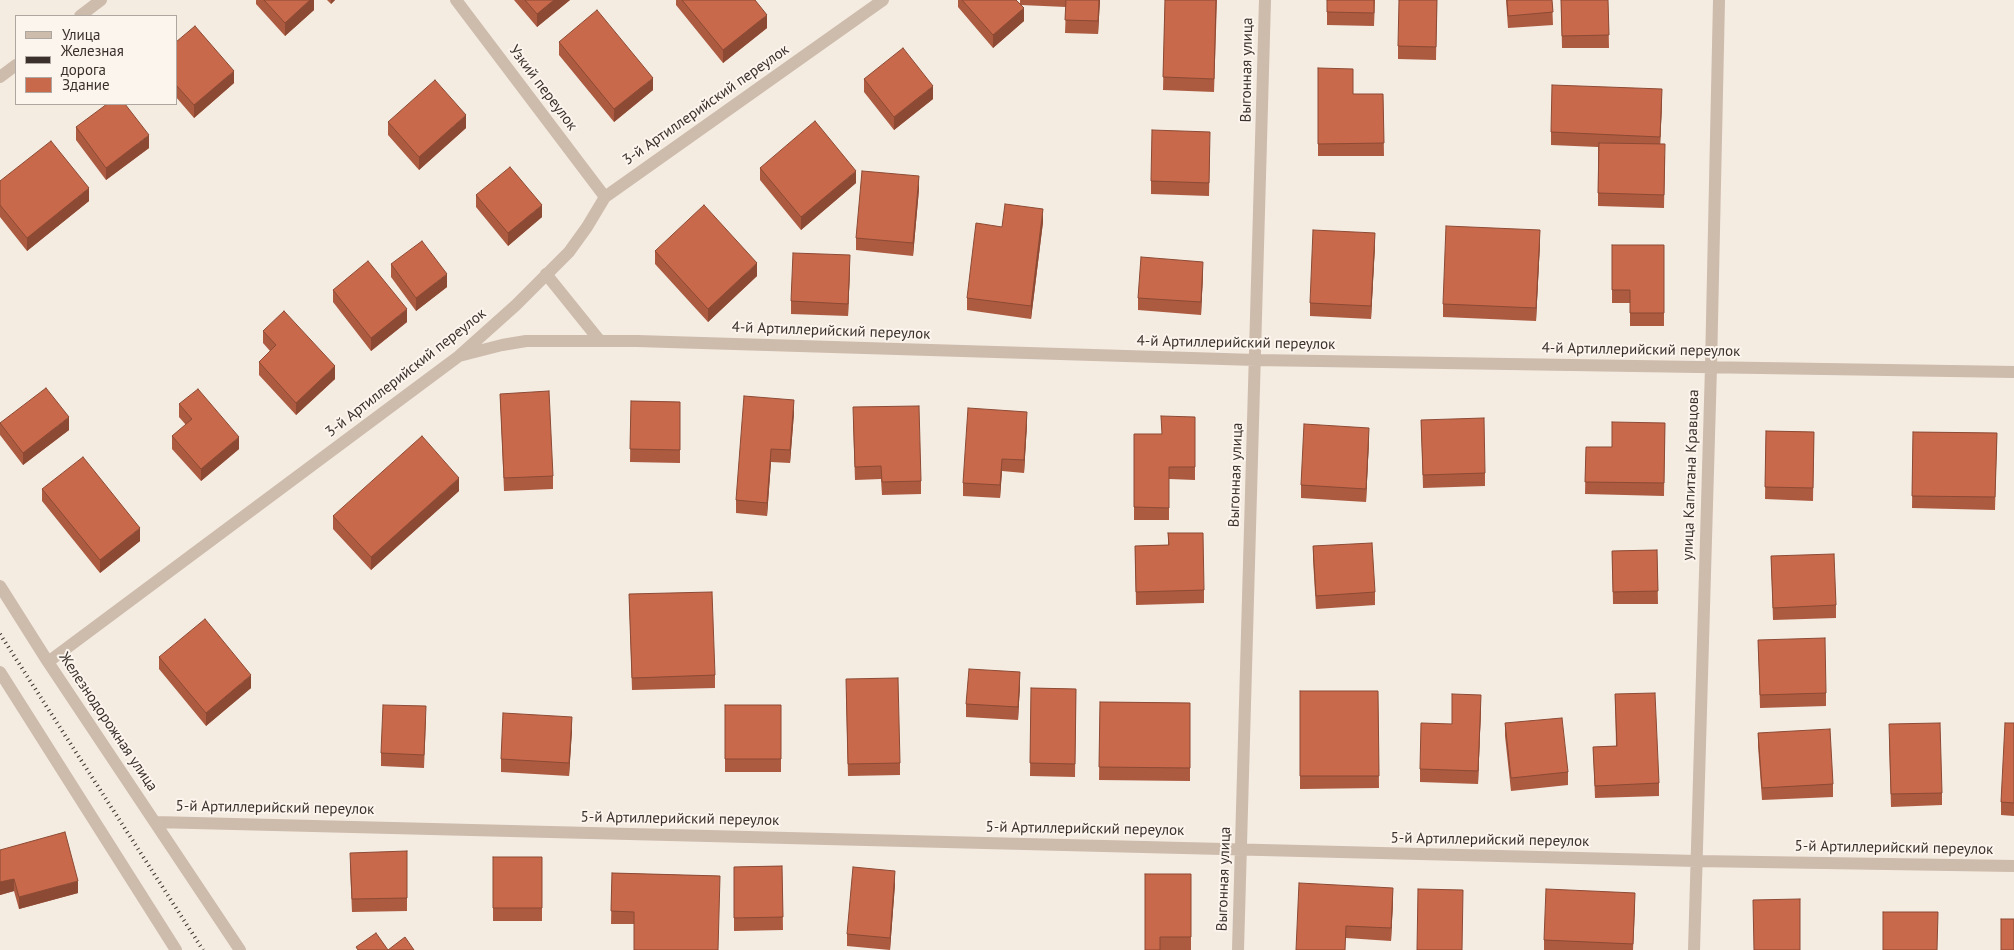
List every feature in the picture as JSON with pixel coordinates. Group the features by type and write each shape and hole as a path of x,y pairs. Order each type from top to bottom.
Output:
{"street":[{"path":"81,15 101,0"},
{"name":"Узкий переулок","path":"456,0 605,197"},
{"name":"3-й Артиллерийский переулок","path":"48,662 459,356 489,331 569,252 605,197 883,0"},
{"name":"Выгонная улица","path":"1238,950 1265,0"},
{"name":"улица Капитана Кравцова","path":"1694,950 1718,0"},
{"path":"0,78 15,66"},
{"path":"546,274 600,341"},
{"name":"4-й Артиллерийский переулок","path":"459,356 526,341 600,341 1256,360 2014,372"},
{"name":"Железнодорожная улица","path":"0,586 48,662 240,950"},
{"path":"0,672 176,950"},
{"name":"5-й Артиллерийский переулок","path":"154,822 1697,861 2014,866"}],"building":[{"path":"264,0 310,0 285,23"},
{"path":"525,0 554,0 537,14"},
{"path":"682,0 755,0 767,15 723,50"},
{"path":"962,0 1016,0 1024,8 993,35"},
{"path":"1066,0 1099,0 1098,21 1065,20"},
{"path":"1165,0 1216,0 1214,79 1163,77"},
{"path":"1327,0 1374,0 1374,13 1327,12"},
{"path":"1399,0 1437,0 1436,47 1398,46"},
{"path":"1507,0 1552,0 1553,12 1508,16"},
{"path":"1561,0 1608,0 1609,35 1562,36"},
{"path":"597,10 653,78 614,109 559,42"},
{"path":"195,26 234,71 194,105 178,87 178,40"},
{"path":"903,48 933,86 894,117 864,79"},
{"path":"1318,68 1353,69 1353,94 1383,94 1384,143 1318,144"},
{"path":"435,80 466,115 419,157 388,122"},
{"path":"1552,85 1662,89 1660,137 1551,132"},
{"path":"106,105 126,105 149,135 106,168 76,127"},
{"path":"815,121 856,171 801,217 760,168"},
{"path":"1152,130 1210,132 1209,183 1151,181"},
{"path":"51,141 89,188 27,238 0,205 0,181"},
{"path":"1599,143 1665,144 1664,195 1598,193"},
{"path":"510,167 542,205 508,233 476,195"},
{"path":"862,171 919,176 913,243 856,238"},
{"path":"1005,204 1043,209 1031,306 967,298 976,223 1002,227"},
{"path":"704,205 757,263 708,309 655,251"},
{"path":"1446,226 1540,230 1536,308 1443,304"},
{"path":"1313,230 1375,233 1371,306 1310,303"},
{"path":"422,241 447,274 416,298 391,264"},
{"path":"1612,245 1664,245 1664,313 1630,313 1630,290 1612,290"},
{"path":"793,253 850,255 848,304 791,301"},
{"path":"1141,257 1203,262 1201,302 1138,298"},
{"path":"368,261 407,309 371,338 333,290"},
{"path":"284,311 335,366 296,403 259,362 276,345 263,331"},
{"path":"46,388 69,417 23,453 0,423"},
{"path":"198,389 239,437 201,469 172,436 192,419 179,404"},
{"path":"549,391 553,476 504,478 500,394"},
{"path":"744,396 794,400 790,450 771,449 767,503 736,500"},
{"path":"631,401 680,402 680,450 630,449"},
{"path":"919,406 921,481 882,482 881,466 855,467 853,407"},
{"path":"968,408 1027,412 1024,460 1002,459 1000,485 963,483"},
{"path":"1161,416 1195,417 1195,467 1169,467 1169,508 1134,507 1134,434 1162,434"},
{"path":"1484,418 1485,473 1423,475 1421,420"},
{"path":"1612,422 1665,423 1664,483 1585,482 1586,447 1612,447"},
{"path":"1304,424 1369,428 1366,489 1301,485"},
{"path":"1766,431 1814,432 1813,488 1765,487"},
{"path":"1913,432 1997,433 1995,497 1912,496"},
{"path":"422,436 459,478 371,557 333,516"},
{"path":"83,457 140,528 100,560 42,489"},
{"path":"1168,533 1203,533 1204,590 1136,592 1135,546 1169,545"},
{"path":"1372,543 1375,592 1316,596 1313,546"},
{"path":"1657,550 1658,591 1613,592 1612,551"},
{"path":"1834,554 1836,605 1773,608 1771,556"},
{"path":"712,592 715,675 632,678 629,594"},
{"path":"205,619 251,675 206,713 159,657"},
{"path":"1825,638 1826,693 1760,695 1758,640"},
{"path":"969,669 1020,672 1018,707 966,704"},
{"path":"898,678 900,763 848,764 846,679"},
{"path":"1031,688 1076,689 1075,764 1030,763"},
{"path":"1300,691 1378,691 1379,776 1300,776"},
{"path":"1655,693 1659,783 1595,786 1593,747 1617,746 1615,694"},
{"path":"1452,694 1481,695 1478,771 1420,769 1421,723 1452,724"},
{"path":"1100,702 1190,703 1190,768 1099,767"},
{"path":"383,705 426,706 424,755 381,753"},
{"path":"725,705 781,705 781,759 725,759"},
{"path":"503,713 572,717 569,763 501,759"},
{"path":"1562,718 1568,772 1511,778 1505,723"},
{"path":"1940,723 1942,793 1891,794 1889,724"},
{"path":"2005,723 2014,723 2014,803 2001,802"},
{"path":"1830,729 1833,784 1762,788 1758,733"},
{"path":"65,832 78,881 19,897 14,879 0,882 0,850"},
{"path":"407,851 407,898 352,899 350,853"},
{"path":"493,857 542,857 542,908 493,908"},
{"path":"782,866 783,917 734,918 734,867"},
{"path":"853,867 895,871 890,938 847,934"},
{"path":"612,873 720,876 718,950 634,950 634,912 611,911"},
{"path":"1145,874 1191,874 1191,937 1160,937 1160,950 1145,950"},
{"path":"1299,883 1393,888 1391,928 1346,926 1345,950 1296,950"},
{"path":"1418,889 1463,890 1462,950 1417,950"},
{"path":"1546,889 1635,893 1633,944 1544,940"},
{"path":"1800,899 1800,950 1754,950 1753,900"},
{"path":"1883,912 1938,912 1937,950 1883,950"},
{"path":"2001,919 2014,919 2014,950 2001,950"},
{"path":"376,933 388,950 358,950 356,947"},
{"path":"405,937 414,950 388,950"}],"railway":[{"path":"0,634 203,950"}]}
